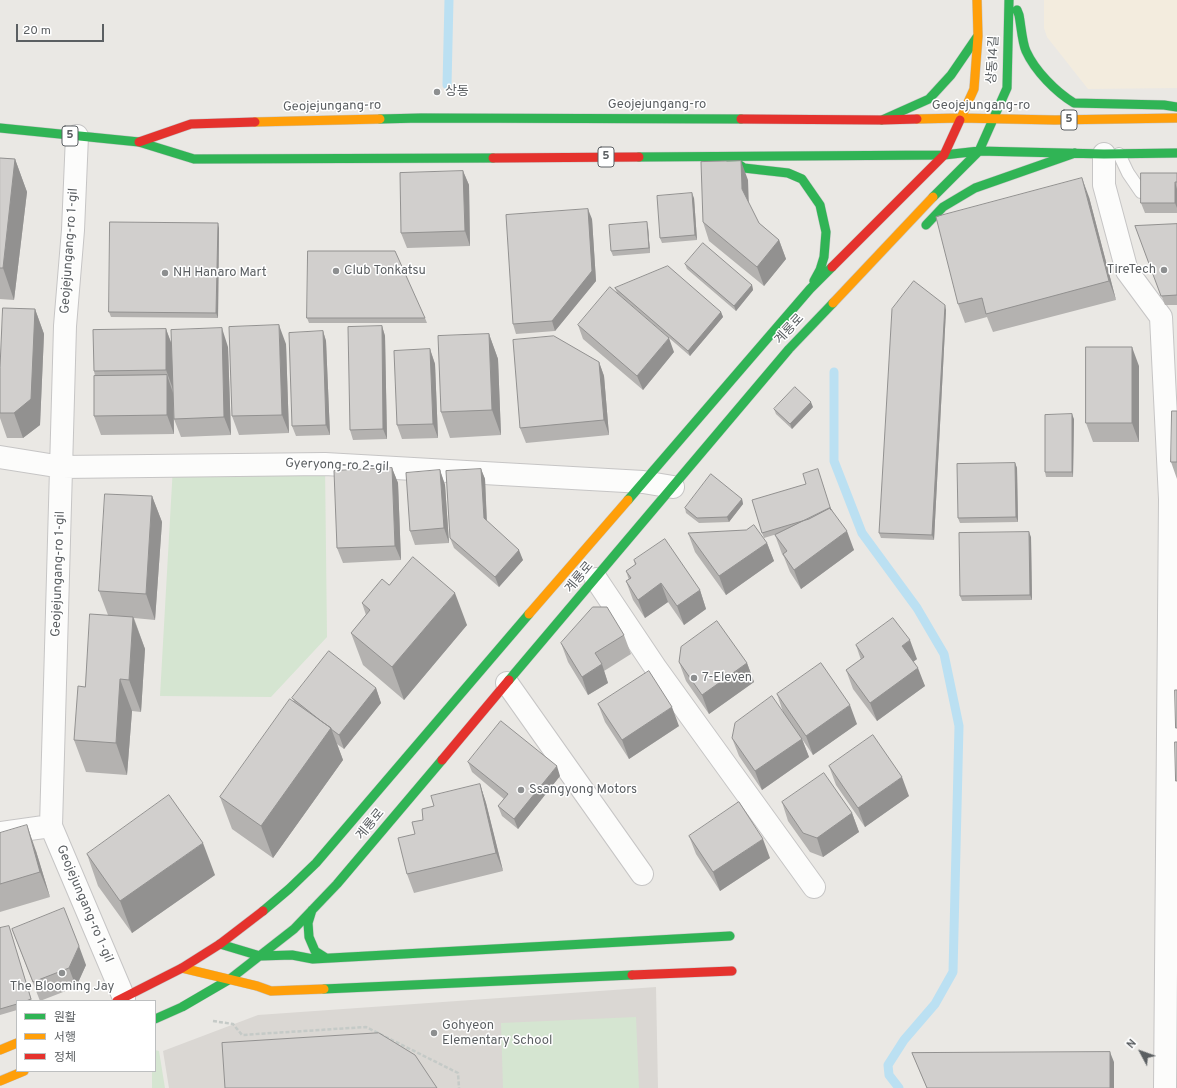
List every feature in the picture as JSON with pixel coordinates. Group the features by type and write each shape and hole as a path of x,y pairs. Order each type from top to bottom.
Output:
{"street":[{"name":"상동14길","path":"960,118 974,89 978,36 977,0"},
{"name":"상동14길","path":"994,119 1007,88 1009,0"},
{"path":"1013,0 1019,15 1026,51 1036,68 1062,96 1074,103 1177,106"},
{"path":"882,120 929,99 951,75 978,36"},
{"name":"Geojejungang-ro","path":"140,142 191,124 421,118 882,120 960,118 1055,120 1177,118"},
{"name":"계룡로","path":"120,999 182,968 220,944 250,922 289,889 316,863 810,289 944,155 960,118"},
{"name":"계룡로","path":"156,1019 182,1007 230,979 294,929 337,884 789,350 979,151 994,119"},
{"name":"Geojejungang-ro","path":"0,128 140,142 194,159 777,157 944,155 979,151 1112,154 1177,153"},
{"name":"Geojejungang-ro 1-gil","path":"77,136 73,230 65,326 51,826 120,999"},
{"path":"922,228 943,207 975,188 1075,153"},
{"path":"1112,154 1104,185 1127,271 1161,318 1174,499 1165,1088"},
{"path":"728,157 744,168 788,173 802,179 820,205 826,232 824,257 820,270 810,289"},
{"path":"789,350 860,287"},
{"name":"Gyeryong-ro 2-gil","path":"0,457 62,467 325,464 643,482 673,487"},
{"path":"596,579 655,666 814,888"},
{"path":"507,683 642,874"},
{"path":"0,833 51,826"},
{"path":"312,910 308,923 309,936 315,951 326,958"},
{"path":"220,944 260,956 292,955 313,959 730,936"},
{"path":"182,968 230,979 271,991"},
{"path":"247,992 732,971"},
{"path":"182,1007 222,995"},
{"path":"0,1050 16,1043"},
{"path":"0,1080 21,1072"}],"lane":[{"path":"1112,154 1141,192 1177,191"}],"path":[{"path":"210,1020 233,1024 242,1035 366,1027 458,1073 459,1088"}],"shaded area":[{"path":"1044,0 1177,0 1177,88 1088,89 1047,37 1044,28"},
{"name":"Gohyeon Elementary School","path":"656,987 658,1088 169,1088 163,1051 258,1015"}],"green space":[{"path":"325,464 327,637 271,697 160,696 173,466"},
{"path":"636,1017 639,1088 503,1088 501,1023"},
{"path":"156,1050 159,1051 165,1088 152,1088 152,1072 156,1072"}],"building":[{"path":"0,158 15,159 3,268 0,268"},
{"path":"741,161 742,189 759,223 779,240 757,267 703,222 701,162"},
{"path":"463,171 465,231 401,233 400,173"},
{"path":"1141,173 1177,173 1177,182 1175,182 1175,203 1141,203"},
{"path":"1082,178 1109,281 986,314 982,298 958,304 936,217"},
{"path":"692,193 695,235 660,238 657,196"},
{"path":"588,209 592,271 552,321 513,324 506,215"},
{"name":"NH Hanaro Mart","path":"110,222 218,223 216,313 109,312"},
{"path":"647,222 649,248 611,251 609,225"},
{"name":"TireTech","path":"1177,224 1177,295 1161,296 1135,226"},
{"path":"703,243 752,285 734,306 685,264"},
{"path":"308,251 395,251 425,318 307,318"},
{"path":"668,266 721,312 688,351 615,288"},
{"path":"914,281 945,305 932,535 879,533 892,309"},
{"path":"610,287 669,338 637,376 578,325"},
{"path":"3,308 35,309 31,399 14,413 0,413 0,368"},
{"path":"279,325 282,415 232,416 229,327"},
{"path":"382,326 383,429 350,430 348,327"},
{"path":"222,328 224,417 174,419 171,330"},
{"path":"166,329 166,370 94,371 93,330"},
{"path":"323,331 326,425 292,426 289,333"},
{"path":"489,334 492,410 441,412 438,336"},
{"path":"554,336 599,362 604,420 520,428 513,340"},
{"path":"1086,347 1132,347 1132,423 1086,423"},
{"path":"430,349 433,424 397,425 394,351"},
{"path":"167,375 167,415 94,416 94,376"},
{"path":"795,387 811,402 790,424 774,409"},
{"path":"1172,411 1177,411 1177,462 1171,462"},
{"path":"1072,414 1072,472 1045,472 1045,415"},
{"path":"1015,463 1016,517 958,518 957,464"},
{"path":"392,468 395,546 337,548 334,471"},
{"path":"481,469 484,518 519,550 495,577 450,538 446,471"},
{"path":"818,469 831,510 830,508 809,519 762,533 752,500 806,484 803,474"},
{"path":"440,470 444,528 410,531 406,473"},
{"path":"711,474 742,499 727,517 697,518 685,508"},
{"path":"105,494 152,496 146,594 99,591"},
{"path":"830,508 847,531 794,570 783,554 787,551 775,535"},
{"path":"754,525 767,543 719,576 688,533 746,530"},
{"path":"1029,532 1030,595 960,596 959,533"},
{"path":"665,539 700,590 677,606 661,583 638,600 626,581 631,578 626,571 636,564 634,560"},
{"path":"413,557 455,593 392,667 351,633 370,610 362,603 382,579 389,585"},
{"path":"593,607 607,607 624,635 595,653 602,664 582,677 561,643"},
{"path":"90,614 133,617 129,680 120,679 116,743 74,740 78,686 85,687"},
{"path":"893,618 910,640 902,646 918,668 870,703 846,670 864,657 856,645"},
{"path":"717,621 747,663 702,695 679,662 681,647"},
{"path":"329,651 376,688 339,735 292,698"},
{"path":"821,663 850,705 806,736 777,694"},
{"path":"649,671 672,707 622,740 598,704"},
{"path":"1175,690 1177,690 1177,728 1176,728"},
{"path":"772,696 802,739 755,771 732,738 735,723"},
{"path":"290,699 331,728 261,826 220,797"},
{"name":"Ssangyong Motors","path":"501,721 557,766 514,819 498,806 508,794 468,762"},
{"path":"873,735 902,777 858,808 829,766"},
{"path":"1175,742 1177,742 1177,781 1176,781"},
{"path":"824,773 852,813 817,838 803,833 782,802"},
{"path":"480,784 496,853 407,874 398,838 415,834 412,822 423,820 422,809 434,806 431,796"},
{"path":"169,795 203,843 120,901 87,854"},
{"path":"739,802 763,839 713,872 689,836"},
{"path":"27,825 40,872 0,884 0,833"},
{"path":"64,908 79,946 69,968 33,982 12,929"},
{"path":"9,926 31,999 16,1000 16,1004 0,1009 0,928"},
{"path":"379,1033 415,1055 437,1088 225,1088 222,1043"},
{"path":"1110,1052 1110,1088 927,1088 912,1053"}],"waterway":[{"path":"447,85 449,0"},
{"path":"834,372 834,461 862,533 917,608 944,654 959,726 953,972 935,1004 904,1040 888,1065 889,1075 899,1088"}],"traffic: fast":[{"path":"933,197 979,151 1007,88 1009,0"},
{"path":"1017,10 1026,51 1030,59 1040,73 1060,93 1074,103 1164,105 1177,107"},
{"path":"882,120 929,99 951,75 977,37"},
{"path":"380,119 741,119"},
{"path":"0,128 139,142 194,159 493,158"},
{"path":"639,157 944,155 979,151 1104,154 1177,153"},
{"path":"926,225 943,207 975,188 1075,153"},
{"path":"728,157 744,168 788,173 802,179 820,205 826,232 824,257 820,270 814,281"},
{"path":"628,500 810,289 832,267"},
{"path":"509,680 789,349 833,303"},
{"path":"263,911 316,863 529,614"},
{"path":"156,1019 182,1007 230,979 294,929 337,884 442,760"},
{"path":"312,910 308,923 309,937 315,951 326,958"},
{"path":"220,944 260,956 292,955 313,959 730,936"},
{"path":"324,989 632,975"}],"traffic: slow":[{"path":"960,120 974,89 978,36 977,0"},
{"path":"917,119 960,118 1055,120 1177,118"},
{"path":"255,122 380,119"},
{"path":"833,303 933,197"},
{"path":"529,614 628,500"},
{"path":"182,968 257,986 271,991 324,989"},
{"path":"0,1050 16,1043"},
{"path":"0,1081 22,1072"}],"traffic: jam":[{"path":"741,119 917,119"},
{"path":"832,267 944,155 960,120"},
{"path":"139,142 191,124 255,122"},
{"path":"493,158 639,157"},
{"path":"442,760 509,680"},
{"path":"119,1000 182,968 220,944 263,911"},
{"path":"632,975 732,971"}],"place":[{"name":"상동","path":"437,92"},
{"name":"TireTech","path":"1164,270"},
{"name":"Club Tonkatsu","path":"336,271"},
{"name":"NH Hanaro Mart","path":"165,273"},
{"name":"7-Eleven","path":"694,678"},
{"name":"Ssangyong Motors","path":"521,790"},
{"name":"The Blooming Jay","path":"62,973"},
{"name":"Gohyeon Elementary School","path":"434,1033"}]}
